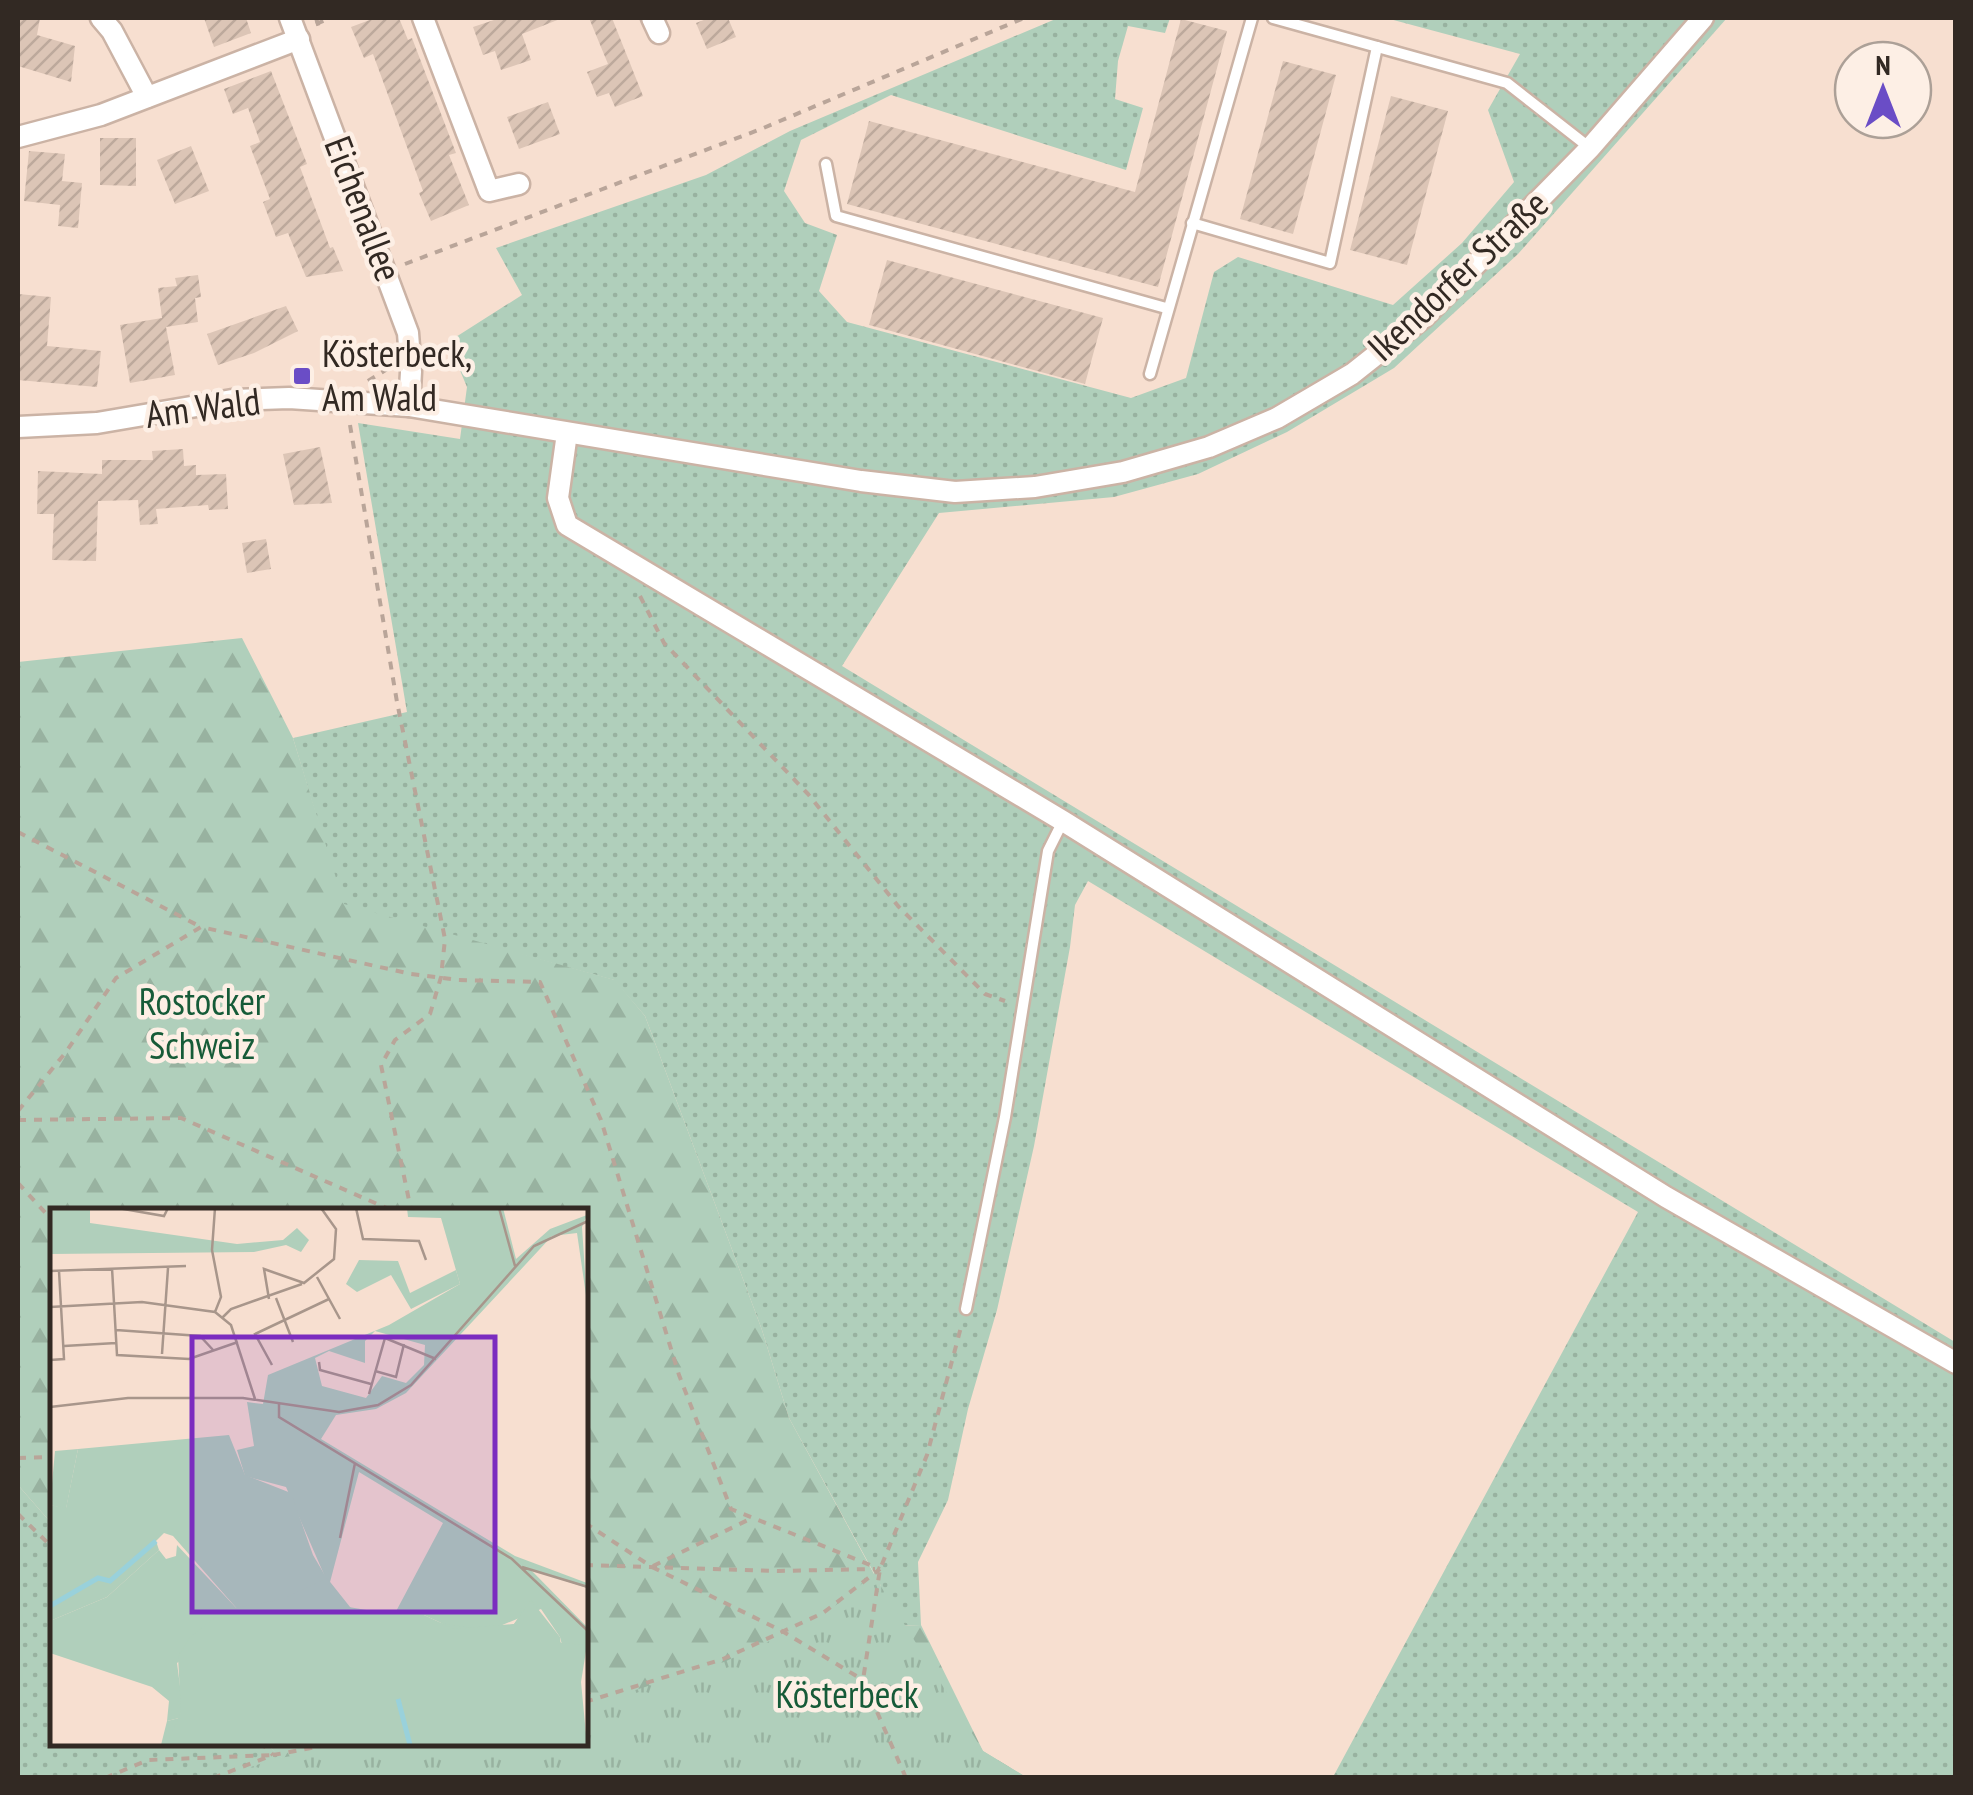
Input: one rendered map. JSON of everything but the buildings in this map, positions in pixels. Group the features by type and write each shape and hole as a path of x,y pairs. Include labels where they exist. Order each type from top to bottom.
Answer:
{"street":[{"path":"101,18 147,96"},
{"name":"Eichenallee","path":"290,18 408,333 412,372 409,406"},
{"path":"422,18 489,191 518,184"},
{"name":"Ikendorfer Straße","path":"567,433 861,482 955,492 1035,486 1122,472 1209,447 1277,418 1352,374 1424,317 1590,148 1703,18"},
{"path":"18,137 101,115 298,38"},
{"name":"Am Wald","path":"18,426 97,423 232,400 289,398 409,406 567,433"},
{"path":"567,433 558,498 567,525 1062,821 1666,1197 1956,1363"}],"lane":[{"path":"1150,374 1252,18"},
{"path":"1273,18 1506,83 1590,148"},
{"path":"1192,222 1330,263 1378,47"},
{"path":"826,164 836,216 1166,308"},
{"path":"966,1309 1006,1117 1048,851 1062,821"}],"path":[{"path":"386,271 761,129 1024,18"},
{"path":"396,357 387,372 347,387 346,402 397,702 445,939 430,1014 396,1040 380,1064 411,1208"},
{"path":"637,591 664,642 808,794 898,906 985,994 1023,1007"},
{"path":"18,832 201,927 374,966 458,980 540,982 601,1120 679,1375 731,1510 880,1569"},
{"path":"18,1111 66,1052 116,978 201,927"},
{"path":"18,1120 181,1118 386,1208"},
{"path":"18,1183 50,1218"},
{"path":"906,1778 862,1680 880,1569 927,1455 966,1309"},
{"path":"18,1458 50,1458"},
{"path":"18,1514 50,1545"},
{"path":"652,1566 752,1518"},
{"path":"588,1525 652,1566 782,1631 862,1680"},
{"path":"588,1565 880,1569"},
{"path":"588,1702 722,1659 823,1612 880,1569"},
{"path":"588,1692 594,1701"},
{"path":"263,1745 273,1754"},
{"path":"105,1778 148,1760 273,1754 329,1745"},
{"path":"213,1778 273,1754"}],"green space":[{"path":"1058,18 1170,18 1165,33 1128,26 1118,61 1115,99 1143,108 1126,170 891,95 801,140 784,191 805,223 837,235 819,291 847,322 1131,398 1186,378 1214,272 1238,257 1393,305 1462,243 1514,182 1488,110 1520,54 1386,18 1727,18 1518,254 1394,368 1287,432 1198,474 1114,497 939,513 842,666 1955,1342 1955,1777 1333,1777 1638,1212 1088,881 1075,905 1034,1146 997,1310 968,1409 948,1500 918,1562 921,1625 890,1626 880,1584 789,1418 762,1330 645,1016 614,980 343,905 293,738 407,712 358,423 460,439 467,387 448,342 522,295 496,248 706,175 790,131"},
{"name":"Rostocker Schweiz","path":"242,638 293,738 344,904 615,980 645,1016 762,1330 789,1418 880,1585 890,1626 921,1625 983,1751 1026,1777 302,1778 268,1745 588,1745 588,1208 50,1208 50,1522 18,1485 18,662"},
{"path":"18,1485 50,1522 50,1745 268,1745 302,1777 18,1777"},
{"name":"Kösterbeck","path":"880,1569 880,1585 983,1751 1026,1777 223,1777 274,1759 354,1745 588,1745 588,1705 724,1662 824,1615"}],"place":[{"name":"Kösterbeck, Am Wald","path":"302,376"}]}
